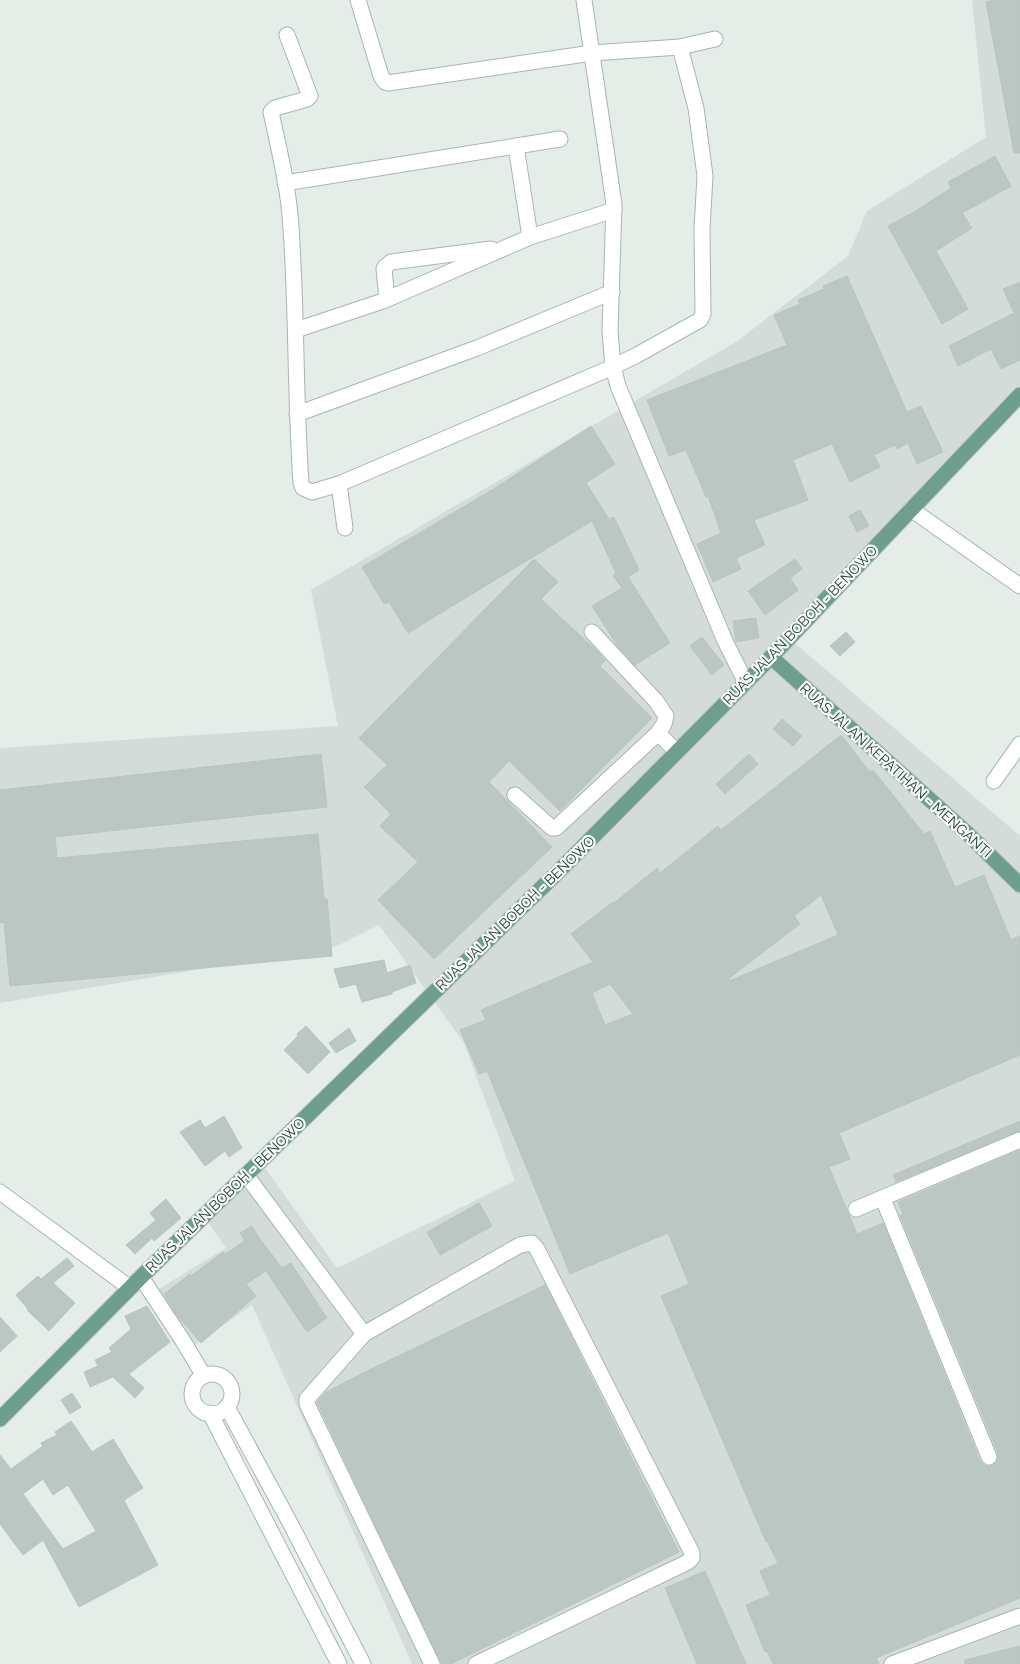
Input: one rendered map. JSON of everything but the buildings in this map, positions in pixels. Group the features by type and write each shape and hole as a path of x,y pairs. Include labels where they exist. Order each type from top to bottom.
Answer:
{"main road":[{"name":"RUAS JALAN BOBOH - BENOWO","path":"0,1419 130,1288 558,872 746,683 1020,395"},
{"name":"RUAS JALAN KEPATIHAN - MENGANTI","path":"771,657 961,827 1020,885"}],"street":[{"path":"358,0 381,76 386,82 592,53 680,46 715,39"},
{"path":"584,0 614,210 610,331 612,367 618,386 718,623 746,683"},
{"path":"286,35 310,96 307,99 274,108 271,112 285,183 291,226 300,483 303,488 312,492 339,484 612,367 697,322 702,314 704,176 696,108 680,46"},
{"path":"285,183 560,139"},
{"path":"516,146 530,237"},
{"path":"296,330 387,299 530,237 614,210"},
{"path":"387,299 384,269 391,262 462,251 504,248"},
{"path":"297,414 477,348 612,292"},
{"path":"339,484 344,528"},
{"path":"911,509 1020,586"},
{"path":"515,795 552,828 556,828 658,733 664,724 666,716 656,701 592,632"},
{"path":"658,733 677,752"},
{"path":"994,781 1020,744"},
{"path":"856,1209 1020,1140"},
{"path":"246,1175 364,1334"},
{"path":"0,1192 130,1288"},
{"path":"883,1198 989,1457"},
{"path":"432,1664 307,1404 307,1399 364,1334 520,1245 532,1243 538,1249 692,1553 692,1558 688,1562 476,1664"},
{"path":"142,1277 204,1376"},
{"path":"211,1374 219,1375 226,1379 230,1385 232,1392 231,1400 227,1407 216,1413 210,1414 203,1411 193,1401 194,1386 204,1376 211,1374"},
{"path":"227,1407 363,1664"},
{"path":"210,1414 337,1660 354,1646"},
{"path":"892,1664 1020,1616"}],"shaded area":[{"path":"972,0 1020,0 1020,395 789,638 1020,836 1020,1664 412,1664 252,1305 195,1345 157,1290 226,1248 204,1216 260,1161 337,1268 515,1181 464,1043 379,925 337,946 0,1003 0,748 338,726 311,590 736,342 848,256 867,211 986,137"}]}
